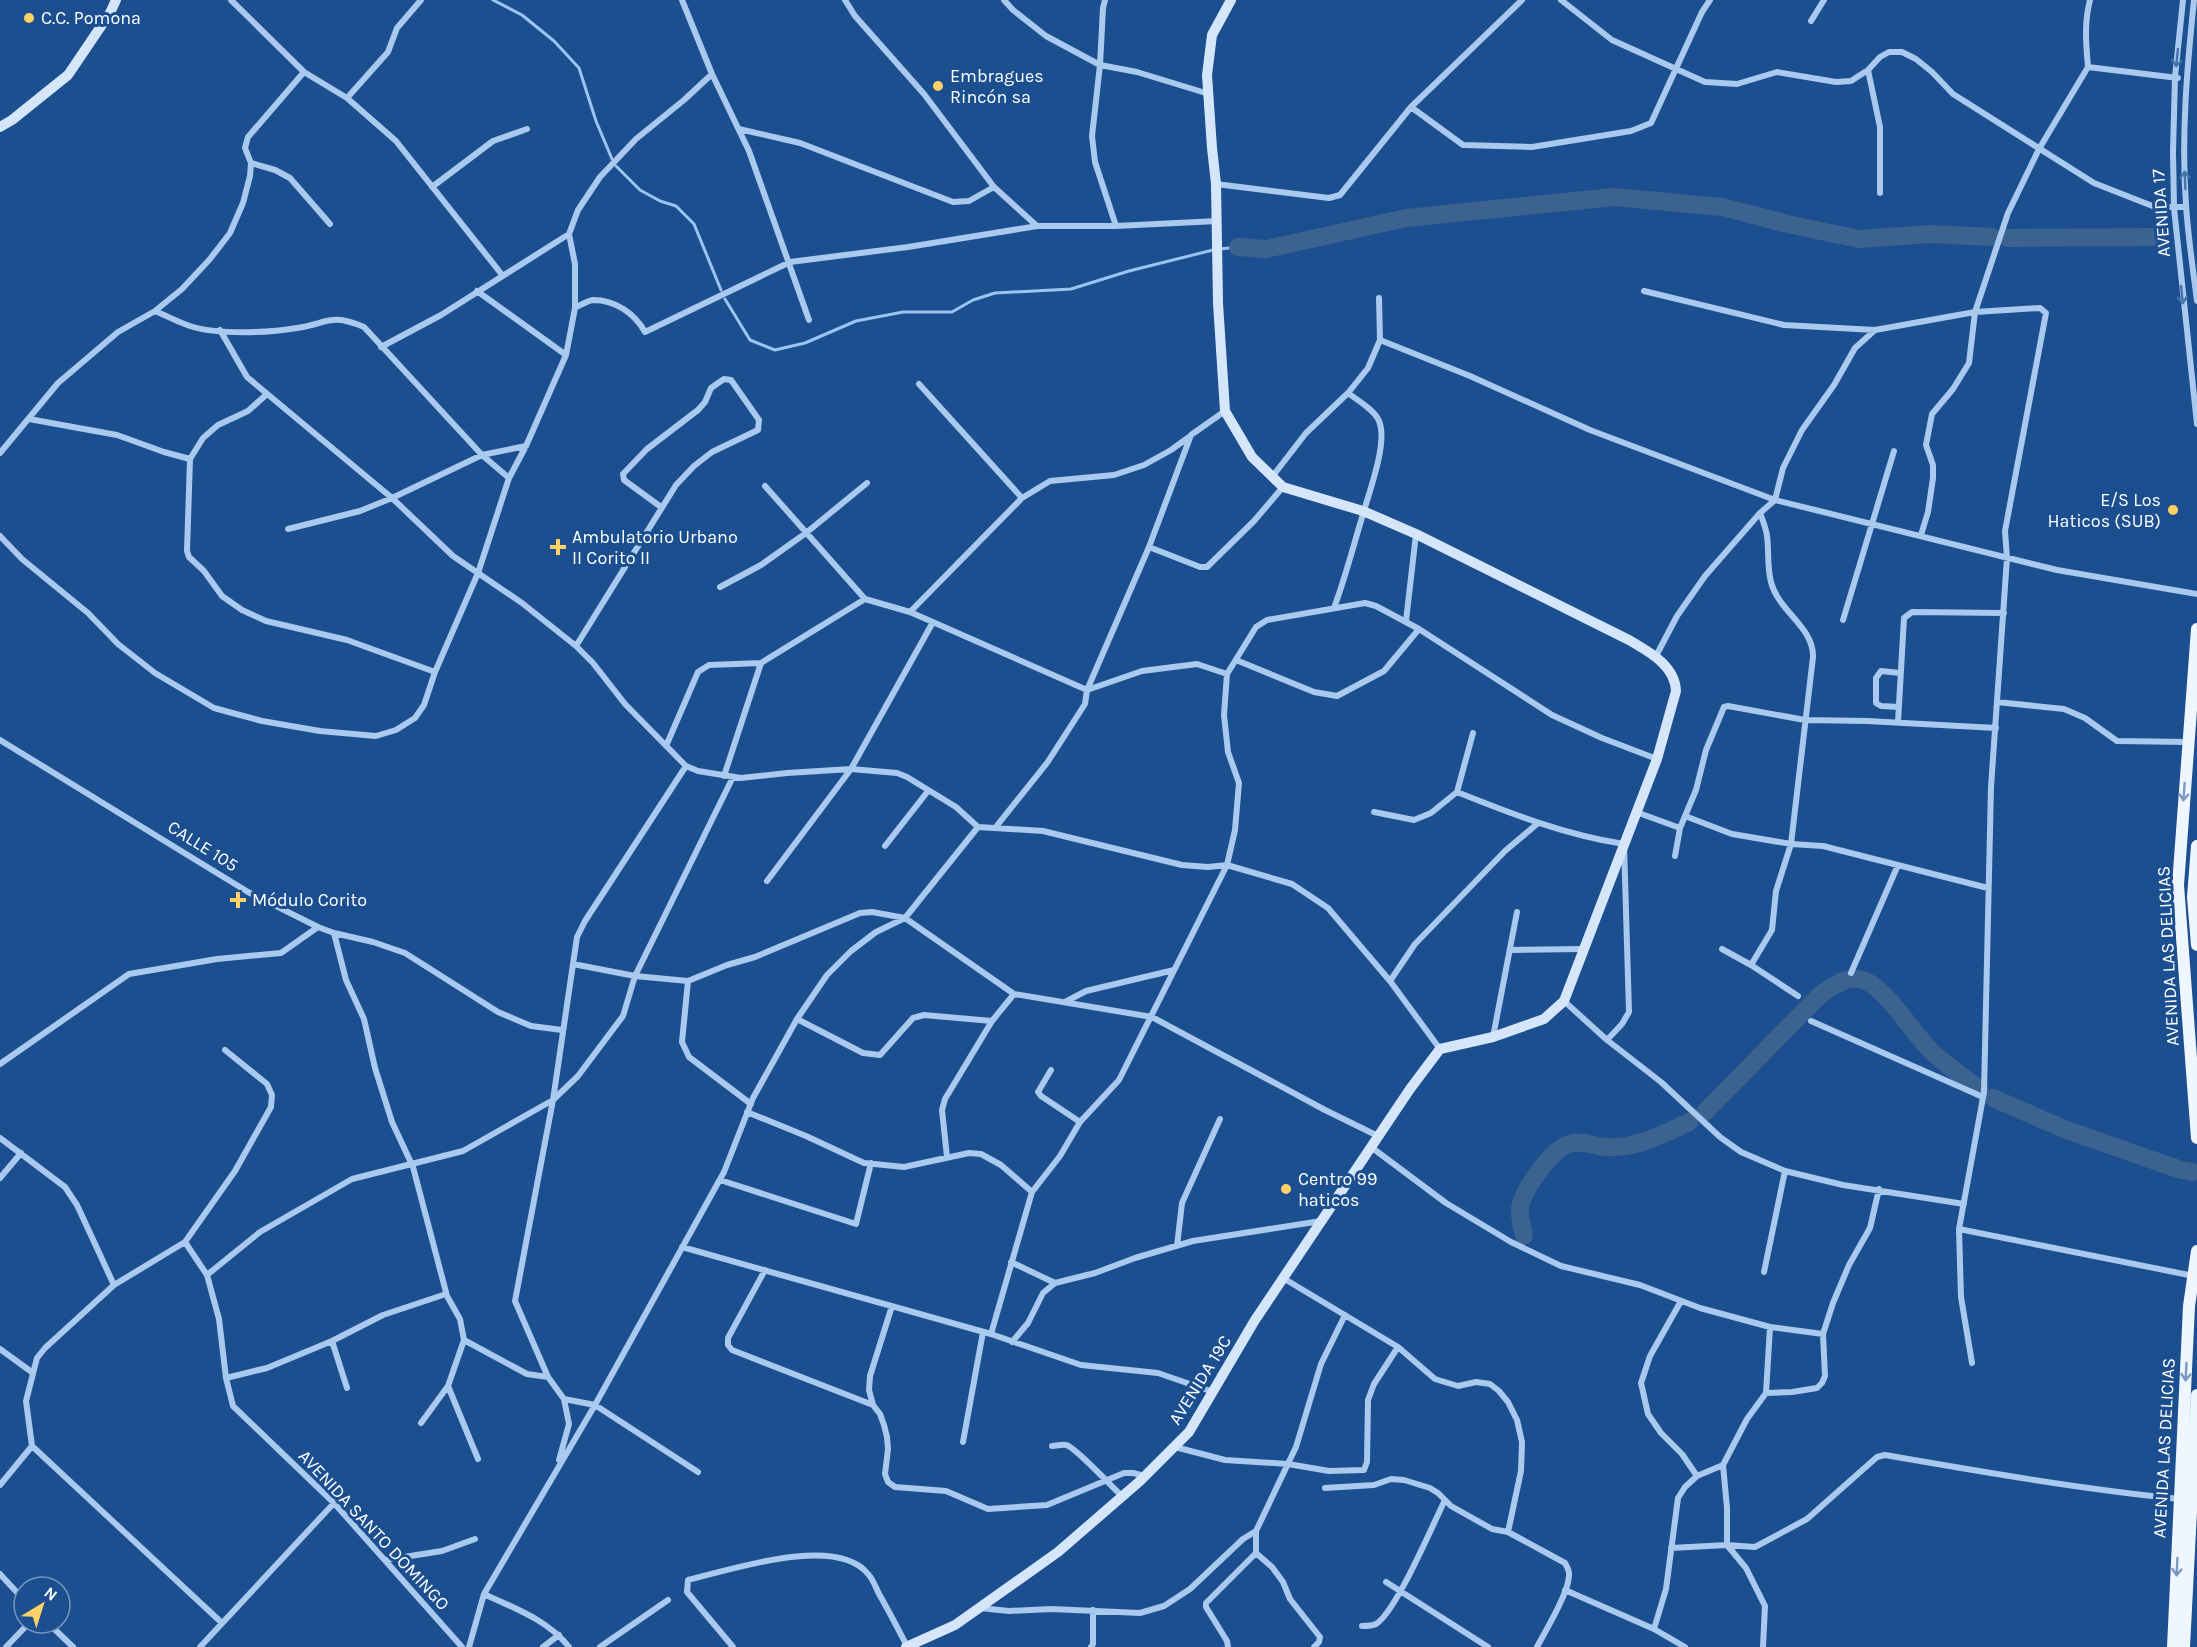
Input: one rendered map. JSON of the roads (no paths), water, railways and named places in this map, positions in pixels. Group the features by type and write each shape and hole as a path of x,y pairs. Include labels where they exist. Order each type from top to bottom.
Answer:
{"main road":[{"name":"AVENIDA LAS DELICIAS","path":"2197,629 2193,726 2188,742 2178,885 2197,1137"},
{"name":"AVENIDA LAS DELICIAS","path":"2197,846 2193,897 2197,945"},
{"name":"AVENIDA LAS DELICIAS","path":"2174,1647 2189,1306 2197,1251"},
{"name":"AVENIDA LAS DELICIAS","path":"2184,1647 2197,1395"}],"street":[{"path":"0,128 68,75 110,13 116,0"},
{"path":"231,0 304,72 347,98 396,141 503,276"},
{"path":"347,98 388,52 397,28 420,0"},
{"path":"682,0 712,74 749,151 809,320"},
{"path":"845,0 855,16 924,94 994,187 1037,226"},
{"path":"1004,0 1046,36 1100,65 1137,72 1209,94"},
{"path":"1105,0 1092,136 1095,162 1116,226"},
{"path":"220,330 248,377 392,498 453,556 522,603 576,646 593,663 625,704 686,766 698,771 741,778 851,769 897,773 956,807 978,826 1043,831 1182,865 1208,867 1227,864 1292,884 1328,908 1390,981 1440,1049 1493,1037 1544,1018 1564,1000 1657,759 1676,691 1676,682 1670,671 1656,656 1629,640 1416,534 1363,511 1283,487 1252,457 1225,411 1218,303 1216,184 1207,75 1212,35 1231,0"},
{"path":"1216,184 1329,198 1340,195 1411,107 1522,0"},
{"path":"1562,0 1612,39 1705,82 1737,84 1777,72 1836,82 1851,81 1868,70 1880,57 1889,52 1902,52 1916,59 1932,72 1953,94 2094,183 2155,207 2186,207"},
{"path":"1411,107 1462,145 1532,147 1631,131 1651,123 1702,12 1710,0"},
{"path":"1811,21 1824,0"},
{"path":"1921,535 1928,513 1933,478 1933,465 1926,446 1932,414 1953,389 1969,363 1975,312 2008,213 2038,149 2088,67 2086,16 2091,0"},
{"name":"AVENIDA 17","path":"2183,0 2175,77 2174,208 2197,424"},
{"name":"AVENIDA 17","path":"2194,0 2186,79 2184,152 2186,207 2197,301"},
{"path":"2088,67 2186,79"},
{"path":"1868,70 1880,127 1880,193"},
{"path":"0,453 58,383 118,332 155,311 182,289 230,233 243,203 250,176 251,163 245,148 248,138 304,72"},
{"path":"0,536 22,559 88,613 118,644 155,672 214,708 262,721 309,729 376,736 396,730 415,718 424,705 435,672 478,573 509,478 526,446 566,355 575,308 575,264 569,234 578,210 600,177 636,139 712,74"},
{"path":"432,187 493,141 527,129"},
{"path":"739,129 800,143 953,202 969,201 994,187"},
{"path":"251,163 275,170 290,178 330,224"},
{"path":"575,308 592,300 613,304 630,312 645,332 790,262 908,247 1037,226 1116,226 1217,221"},
{"path":"381,346 441,315 569,234"},
{"path":"477,291 566,355"},
{"path":"1644,291 1784,326 1875,330 1975,312 2040,308 2046,313 2006,531 2007,558 1988,888 1983,1097 1959,1229 1961,1297 1972,1364"},
{"path":"1272,477 1306,433 1348,393 1368,368 1380,340 1379,298"},
{"path":"155,311 190,326 234,332 297,328 328,320 344,319 364,327 482,455 509,478"},
{"path":"1656,656 1677,616 1705,576 1760,513 1775,500 1783,468 1802,430 1834,385 1855,348 1875,330"},
{"path":"1380,340 1470,376 1590,430 1775,500 2057,570 2197,594"},
{"path":"576,646 676,485 694,466 722,447 758,430 759,420 731,380 724,379 711,388 702,406 647,449 623,474 624,480 661,507"},
{"path":"919,384 1022,498"},
{"path":"1335,608 1377,468 1382,435 1381,423 1377,417 1348,393"},
{"path":"267,394 248,411 218,425 203,438 190,459 187,551 189,557 204,571 222,596 242,610 266,621 347,639 435,672"},
{"path":"910,612 1022,498 1050,481 1114,475 1144,465 1171,450 1225,411"},
{"path":"29,419 117,435 190,459"},
{"path":"995,828 1047,763 1085,704 1087,690 1149,547 1191,435"},
{"path":"288,529 360,511 482,455 526,446"},
{"path":"1843,620 1894,451"},
{"path":"720,587 760,565 806,533 867,483"},
{"path":"765,486 865,599 910,612 1087,690 1142,671 1197,664 1227,674"},
{"path":"1149,547 1200,567 1207,567 1254,522 1283,487"},
{"path":"1751,965 1772,930 1776,891 1791,844 1814,646 1788,612 1771,584 1767,533 1760,513"},
{"path":"1406,621 1416,534"},
{"path":"666,746 698,672 703,667 761,663 865,599"},
{"path":"963,1442 987,1333 1032,1192 1060,1156 1080,1122 1119,1080 1227,864 1235,830 1239,783 1228,752 1224,714 1227,674 1256,627 1267,620 1335,608 1365,603 1376,606 1419,629 1552,715 1602,738 1657,759"},
{"path":"1898,722 1904,618 1907,614 1912,612 2004,613"},
{"path":"767,881 851,769 933,622"},
{"path":"1236,660 1314,692 1337,696 1384,671 1419,629"},
{"path":"724,776 761,663"},
{"path":"1899,707 1881,706 1876,703 1876,678 1881,671 1900,673"},
{"path":"1997,702 2064,709 2085,718 2117,741 2188,742"},
{"path":"1675,856 1680,828 1696,790 1706,750 1724,707 1805,720 1898,722 1996,728"},
{"path":"1374,812 1414,820 1431,813 1457,792 1473,733"},
{"name":"CALLE 105","path":"0,740 248,892 318,927 405,953 498,1012 531,1026 562,1030"},
{"path":"557,1470 569,1424 564,1399 548,1377 515,1301 553,1100 573,964 578,937 585,921 686,766"},
{"path":"207,1275 260,1232 352,1179 463,1150 553,1100 578,1076 623,1016 635,976 733,777"},
{"path":"885,846 928,790"},
{"path":"1457,792 1537,824 1593,839 1624,844"},
{"path":"1635,812 1680,828"},
{"path":"1685,816 1732,834 1791,844 1823,846 1988,888"},
{"path":"1390,981 1415,944 1505,851 1537,824"},
{"path":"469,1647 484,1594 595,1405 720,1180 747,1112 797,1019 827,975 851,951 876,932 905,918 978,826"},
{"path":"1607,1040 1622,1024 1629,1012 1624,844"},
{"path":"1851,973 1898,865"},
{"path":"573,964 635,976 688,981 727,965 755,957 860,913 872,912 905,918 1014,994 1152,1017 1378,1136"},
{"path":"1493,1037 1517,912"},
{"path":"0,1064 129,974 217,959 280,953 318,927"},
{"path":"334,933 346,980 364,1019 375,1068 392,1122 411,1163 446,1294 459,1319 464,1340 448,1386 421,1423"},
{"path":"1510,950 1584,949"},
{"path":"1722,949 1751,965 1797,996"},
{"path":"1065,1002 1086,991 1174,970"},
{"path":"688,981 682,1042 689,1057 751,1104"},
{"path":"947,1157 942,1110 945,1099 992,1021 1014,994"},
{"path":"1564,1000 1607,1040 1661,1082 1720,1137 1742,1152 1785,1171 1843,1185 1964,1204"},
{"path":"797,1019 863,1053 880,1055 913,1018 924,1015 992,1021"},
{"path":"1811,1021 1983,1097"},
{"name":"AVENIDA 19C","path":"907,1647 955,1625 1058,1552 1123,1497 1190,1432 1255,1320 1410,1089 1440,1049"},
{"path":"222,1623 32,1446 26,1401 33,1372 45,1348 114,1285 185,1242 235,1171 271,1107 272,1095 267,1084 225,1050"},
{"path":"1051,1070 1038,1092 1080,1122"},
{"path":"747,1112 864,1163 904,1167 969,1153 981,1155 1001,1165 1032,1192"},
{"path":"1177,1246 1182,1203 1220,1119"},
{"path":"0,1138 65,1187 77,1205 114,1285"},
{"path":"1371,1147 1446,1203 1511,1242 1561,1266 1640,1285 1700,1308 1770,1328 1823,1334"},
{"path":"0,1178 21,1153"},
{"path":"720,1180 856,1224 871,1163"},
{"path":"1764,1272 1785,1171"},
{"path":"1766,1393 1817,1388 1822,1383 1825,1376 1823,1334 1849,1265 1870,1228 1879,1189"},
{"path":"1012,1342 1028,1323 1043,1293 1055,1283 1095,1273 1135,1258 1193,1241 1321,1221"},
{"path":"1959,1229 2195,1277"},
{"name":"AVENIDA SANTO DOMINGO","path":"185,1242 207,1275 219,1319 226,1378 233,1406 334,1503 462,1647"},
{"path":"682,1247 987,1333 1081,1365 1158,1373 1213,1393"},
{"path":"1011,1262 1055,1283"},
{"path":"765,1270 728,1338 728,1345 732,1350 873,1405"},
{"path":"1283,1278 1398,1347 1435,1379 1458,1386 1476,1382 1490,1384 1508,1402 1517,1420 1522,1442 1521,1471 1508,1532"},
{"path":"226,1378 267,1368 332,1341 383,1315 446,1294"},
{"path":"1681,1301 1650,1356 1641,1383 1648,1414 1661,1433 1682,1454 1697,1476"},
{"path":"892,1306 870,1376 869,1390 887,1437 885,1474 888,1482 895,1487 946,1491 987,1509 1047,1505 1124,1473 1145,1476"},
{"path":"1228,1647 1227,1641 1207,1612 1206,1603 1256,1553 1256,1532 1296,1447 1321,1364 1345,1315"},
{"path":"1763,1647 1765,1606 1746,1568 1727,1545 1727,1508 1723,1465 1747,1419 1766,1393 1770,1328"},
{"path":"464,1340 527,1374 548,1377"},
{"path":"332,1341 347,1389"},
{"path":"1175,1447 1225,1460 1288,1464 1329,1471 1364,1470 1367,1462 1368,1400 1374,1384 1398,1347"},
{"path":"0,1349 33,1372"},
{"path":"448,1386 478,1459"},
{"path":"564,1399 595,1405 698,1472"},
{"path":"1052,1446 1065,1444 1073,1448 1123,1497"},
{"path":"0,1485 32,1446"},
{"path":"1671,1548 1727,1545 1755,1547 1807,1519 1877,1457 1885,1455 2044,1482 2180,1499"},
{"path":"1654,1629 1666,1589 1678,1498 1685,1487 1697,1476 1723,1465"},
{"path":"1324,1488 1374,1485 1398,1478 1430,1488 1451,1506 1492,1528 1508,1532 1565,1563 1569,1570 1565,1590 1537,1647"},
{"path":"1362,1626 1374,1626 1381,1620 1400,1592 1445,1500"},
{"path":"200,1647 334,1503"},
{"path":"980,1608 1009,1611 1140,1612 1164,1606 1190,1589 1243,1539 1256,1532"},
{"path":"385,1560 442,1551 476,1539"},
{"path":"1256,1553 1272,1567 1283,1582 1290,1599 1320,1637 1314,1647"},
{"path":"733,1647 687,1592 688,1580 761,1562 808,1555 830,1555 854,1562 868,1573 907,1647"},
{"path":"0,1574 12,1587"},
{"path":"1386,1582 1488,1647"},
{"path":"1565,1590 1654,1629 1685,1647"},
{"path":"484,1594 529,1615 559,1635 569,1647"},
{"path":"600,1647 668,1599"},
{"path":"1091,1647 1093,1644 1093,1610"},
{"path":"6,1647 18,1635"},
{"path":"60,1635 73,1647"},
{"path":"543,1647 559,1635"}],"waterway":[{"path":"493,0 522,15 554,41 579,68 596,121 612,159"},
{"path":"616,166 640,190 660,201 676,206 694,224 721,290"},
{"path":"1238,247 1266,249 1406,218 1614,197 1722,207 1859,239 1930,234 1992,237"},
{"path":"2008,238 2154,237"},
{"path":"1220,249 1238,247"},
{"path":"725,299 750,340 775,350 805,343 856,321 903,312 952,312 973,300 995,293 1071,289 1129,271 1213,250"},
{"path":"1705,1112 1820,995 1837,984 1853,979 1868,982 1878,989 1933,1053 1980,1090"},
{"path":"1993,1098 2064,1129 2192,1172"},
{"path":"1524,1236 1520,1215 1522,1201 1538,1172 1562,1148 1578,1143 1606,1147 1628,1146 1649,1140 1689,1122"}],"place":[{"name":"C.C. Pomona","path":"29,18"},
{"name":"Embragues Rincón sa","path":"938,86"},
{"name":"E/S Los Haticos (SUB)","path":"2173,510"},
{"name":"Ambulatorio Urbano II Corito II","path":"558,547"},
{"name":"Módulo Corito","path":"238,900"},
{"name":"Centro 99 haticos","path":"1286,1189"}]}
